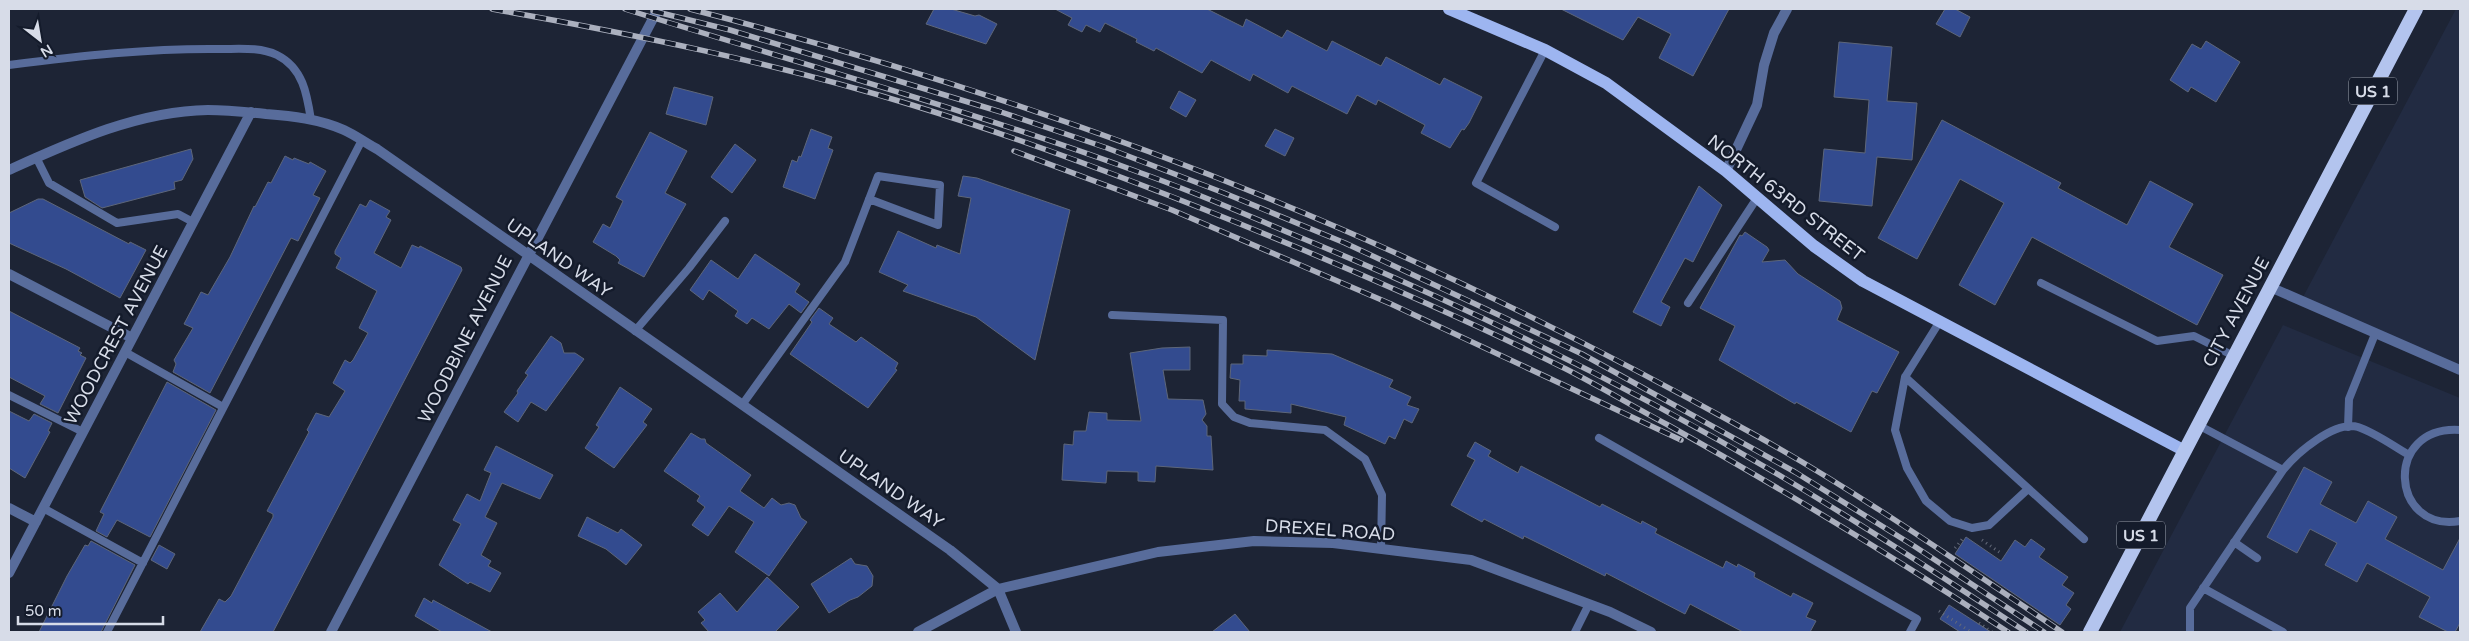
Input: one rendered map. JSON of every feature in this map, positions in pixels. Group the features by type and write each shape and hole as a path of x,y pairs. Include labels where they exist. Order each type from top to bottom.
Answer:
{"highway":[{"name":"CITY AVENUE","path":"2090,632 2416,9"}],"main road":[{"name":"NORTH 63RD STREET","path":"1449,9 1544,50 1606,83 1726,171 1814,246 1863,281 2185,451"}],"street":[{"name":"WOODBINE AVENUE","path":"331,632 527,255 658,9"},
{"path":"1726,171 1757,105 1764,65 1774,33 1787,9"},
{"name":"UPLAND WAY","path":"9,170 79,139 139,121 207,110 251,112 311,120 343,130 362,140 950,550 998,589 1016,632"},
{"name":"WOODCREST AVENUE","path":"9,573 251,112"},
{"path":"9,274 132,338"},
{"path":"2270,287 2460,370"},
{"path":"9,508 36,522"},
{"name":"DREXEL ROAD","path":"918,632 998,589 1158,552 1254,541 1333,543 1471,560 1589,604 1651,632"}],"lane":[{"path":"9,65 87,56 196,48 258,49 278,56 294,67 304,84 311,120"},
{"path":"1544,50 1476,183 1555,227"},
{"path":"107,632 362,140"},
{"path":"36,157 49,183 117,223 178,214 193,222"},
{"path":"742,405 845,262 869,199 878,176 940,185 938,224 869,199"},
{"path":"1688,303 1757,198"},
{"path":"635,331 689,268 725,221"},
{"path":"2041,284 2157,341 2194,336 2234,356"},
{"path":"1112,314 1223,320 1222,404 1234,416 1250,423 1324,430 1364,459 1382,496 1381,549"},
{"path":"1940,321 1905,376 1895,430 1906,468 1926,500 1950,521 1972,528 1989,525 2028,489"},
{"path":"2348,427 2349,399 2375,334"},
{"path":"125,352 223,406"},
{"path":"1905,376 2084,539"},
{"path":"9,395 83,432"},
{"path":"2198,425 2283,470"},
{"path":"2190,632 2190,608 2283,470 2302,450 2332,432 2348,427 2357,427 2410,455"},
{"path":"2460,430 2446,429 2430,433 2413,448 2406,462 2404,478 2407,494 2416,508 2438,521 2460,521"},
{"path":"1599,438 1917,620 1910,632"},
{"path":"43,508 142,563"},
{"path":"2234,542 2257,558"},
{"path":"2203,588 2283,632"},
{"path":"1575,632 1589,604"}],"path":[{"path":"1978,537 2002,554"},
{"path":"1939,611 1971,632"},
{"path":"1979,623 1992,632"}],"shaded area":[{"path":"2456,9 2460,9 2460,366 2302,299"},
{"path":"2283,325 2460,398 2460,632 2120,632"}],"building":[{"path":"934,9 951,9 975,16 979,15 997,24 986,44 926,24"},
{"path":"1055,9 1207,9 1243,27 1246,19 1282,38 1287,30 1327,51 1332,41 1381,66 1386,57 1440,85 1444,78 1482,97 1469,123 1464,130 1462,129 1450,148 1421,133 1425,125 1378,100 1376,105 1357,95 1347,114 1292,86 1288,93 1253,74 1250,81 1211,60 1202,73 1156,48 1154,51 1136,42 1137,39 1105,23 1100,32 1086,25 1082,32 1068,25 1072,18"},
{"path":"1561,9 1729,9 1693,76 1659,58 1671,34 1638,17 1623,40"},
{"path":"1945,9 1955,9 1970,17 1960,37 1936,24"},
{"path":"2206,41 2240,62 2216,102 2191,87 2188,92 2170,80 2192,44 2201,49"},
{"path":"1839,42 1892,47 1887,101 1917,103 1912,160 1877,157 1872,206 1819,201 1824,149 1865,153 1869,100 1834,97"},
{"path":"674,87 713,97 706,125 666,114"},
{"path":"1179,91 1196,100 1186,117 1170,108"},
{"path":"1942,120 2061,183 2058,188 2127,225 2150,181 2193,204 2169,247 2223,275 2197,325 2032,237 1995,305 1959,285 2004,203 1960,179 1917,259 1878,238"},
{"path":"811,129 832,137 828,148 833,150 815,199 783,187 792,160 797,162 799,156 801,157"},
{"path":"1275,129 1294,138 1285,156 1265,146"},
{"path":"650,132 687,151 665,193 686,204 644,277 618,263 620,260 616,256 593,242 603,224 610,228 623,201 616,197"},
{"path":"735,144 756,160 732,193 711,177"},
{"path":"191,149 193,159 182,180 174,182 175,189 102,208 85,197 80,180"},
{"path":"285,156 309,164 310,162 326,171 313,195 320,198 298,241 291,238 210,393 173,372 176,364 174,360 193,328 184,324 201,292 208,295 230,257 254,206 268,182 271,183"},
{"path":"963,176 977,178 1070,210 1035,360 976,317 903,291 908,285 879,272 898,231 936,248 937,245 960,254 971,198 958,196"},
{"path":"1699,186 1722,205 1693,262 1685,258 1661,302 1670,307 1661,326 1633,312"},
{"path":"38,199 43,199 129,244 130,242 146,250 120,298 66,269 9,243 9,213"},
{"path":"370,200 390,211 386,217 391,220 374,253 401,268 412,245 419,248 420,246 461,267 462,270 273,632 200,632 219,599 225,602 231,596 273,517 273,514 267,511 309,432 307,430 316,413 329,417 345,391 333,383 345,360 350,363 353,360 368,333 359,328 377,291 336,268 341,258 335,254 335,251 360,204 366,207"},
{"path":"1745,232 1769,250 1762,262 1785,260 1798,274 1840,301 1842,308 1837,320 1899,352 1877,393 1872,391 1851,432 1796,402 1795,404 1719,360 1735,326 1700,308 1740,235 1742,236"},
{"path":"755,254 800,284 795,292 809,302 801,313 789,304 769,329 752,318 747,324 735,316 738,311 709,290 703,300 690,290 711,260 738,279"},
{"path":"819,308 833,318 829,324 856,342 861,337 898,363 895,369 897,370 868,408 790,354 812,322 810,320"},
{"path":"9,311 80,348 78,351 82,353 80,355 86,358 58,413 40,404 45,396 9,377"},
{"path":"551,336 561,343 564,353 575,353 584,359 546,411 531,402 518,422 504,412 528,375 525,373"},
{"path":"1190,347 1190,370 1163,370 1168,399 1203,400 1206,414 1202,420 1207,426 1207,436 1211,436 1213,470 1156,466 1155,482 1138,481 1138,472 1107,471 1106,483 1062,480 1064,444 1073,445 1074,431 1086,431 1089,412 1107,413 1107,420 1141,421 1130,353 1162,348"},
{"path":"1267,350 1332,354 1393,380 1389,387 1411,397 1407,405 1419,409 1412,423 1404,419 1395,439 1389,436 1385,444 1344,425 1346,417 1291,404 1291,413 1245,409 1245,401 1239,401 1240,380 1230,378 1231,364 1243,364 1243,355 1267,356"},
{"path":"167,382 216,410 150,537 117,520 107,537 96,531 104,514 100,512"},
{"path":"620,387 652,409 643,422 647,425 614,468 585,448 599,427 596,425"},
{"path":"9,411 29,421 34,414 52,423 48,431 50,432 25,478 9,468"},
{"path":"691,433 701,439 705,439 706,443 751,475 740,491 764,508 772,498 781,505 789,503 795,505 801,518 807,522 769,576 735,552 754,522 729,506 708,536 692,525 705,507 697,501 700,496 664,471"},
{"path":"1475,442 1491,451 1488,456 1518,473 1521,466 1600,507 1602,504 1641,524 1642,521 1657,529 1655,533 1723,568 1726,561 1737,567 1738,564 1755,573 1754,577 1791,597 1793,593 1813,603 1806,617 1816,621 1810,632 1743,632 1690,604 1685,614 1606,573 1605,576 1524,536 1523,539 1484,519 1482,522 1451,505 1475,460 1467,456"},
{"path":"496,446 553,475 540,499 502,483 485,517 497,523 481,555 491,561 488,566 501,573 490,592 470,582 468,584 439,565 461,524 453,520 467,494 480,501 491,473 484,470"},
{"path":"2304,467 2332,482 2320,504 2356,523 2368,501 2397,517 2385,539 2443,570 2460,538 2460,623 2455,632 2448,632 2419,617 2430,597 2367,563 2357,582 2325,565 2337,543 2310,529 2297,553 2267,537"},
{"path":"587,517 618,533 621,529 642,545 626,565 606,549 578,536"},
{"path":"1966,537 2001,561 2015,540 2025,547 2031,539 2045,549 2039,557 2068,577 2062,585 2074,593 2066,605 2071,609 2060,625 1955,554"},
{"path":"91,541 135,565 101,632 39,632 67,576 85,545 88,546"},
{"path":"159,545 175,554 167,569 151,560"},
{"path":"851,558 855,564 867,566 873,576 872,586 858,597 829,613 811,584"},
{"path":"767,577 799,607 775,632 709,632 701,623 705,620 698,612 720,593 737,612"},
{"path":"424,598 432,603 433,600 492,632 442,632 415,616"},
{"path":"1949,605 1991,632 1960,632 1940,619"},
{"path":"1235,614 1250,632 1212,632"}],"railway":[{"path":"492,9 704,51 808,76 912,105 1011,137 1253,229 1435,307 1579,376 1797,500 2008,632"},
{"path":"625,9 1013,128 1077,150 1198,195 1418,288 1604,378 1724,443 1845,515 2026,632"},
{"path":"690,9 855,54 1019,106 1180,163 1391,251 1597,350 1698,403 1789,454 1907,528 2062,632"},
{"path":"653,11 730,30 1001,112 1107,148 1224,193 1345,243 1582,354 1795,472 1914,546 2044,632"},
{"path":"1014,151 1172,210 1391,304 1681,440"}]}
